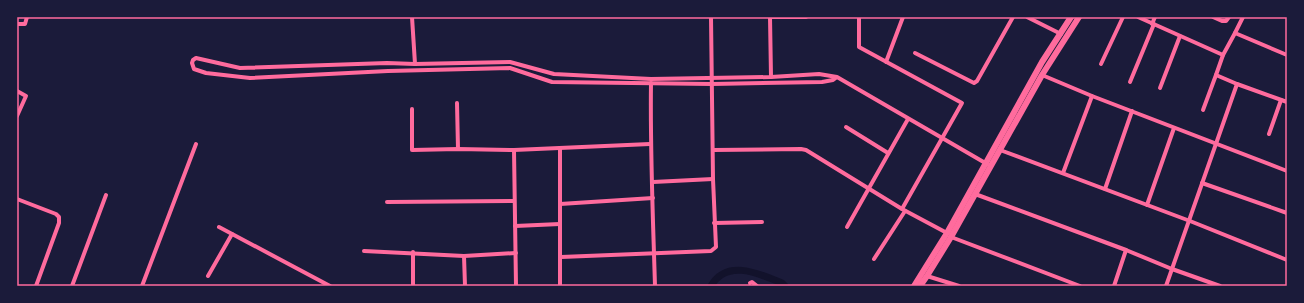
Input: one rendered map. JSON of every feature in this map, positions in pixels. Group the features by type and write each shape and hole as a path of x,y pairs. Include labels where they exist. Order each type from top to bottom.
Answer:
{"main road":[{"path":"920,286 927,276 988,165 1042,62 1071,17"},
{"path":"914,286 975,194 988,165 1000,150 1042,76 1079,17"}],"street":[{"path":"17,24 25,24 27,17"},
{"path":"412,17 415,64"},
{"path":"561,257 654,253 714,249 716,247 713,179 711,17"},
{"path":"771,77 770,17 806,17"},
{"path":"859,17 859,47 962,103 903,210 874,258"},
{"path":"886,62 903,17"},
{"path":"915,53 974,83 977,81 1013,17"},
{"path":"1027,17 1061,34"},
{"path":"1102,64 1122,17"},
{"path":"1138,17 1223,55"},
{"path":"1130,82 1155,17"},
{"path":"1213,17 1224,22 1230,17"},
{"path":"1203,110 1223,55 1243,17"},
{"path":"1235,33 1287,55"},
{"path":"1160,88 1180,36"},
{"path":"837,77 833,80 822,82 712,84 552,82 510,68 388,71 250,78 206,73 194,69 192,63 196,58 240,68 387,63 415,64 510,62 552,73 652,79 771,77 819,74 837,77 988,165"},
{"path":"548,81 552,73"},
{"path":"1216,75 1287,102"},
{"path":"1042,76 1287,171"},
{"path":"652,79 650,144 655,286"},
{"path":"1166,286 1237,84"},
{"path":"17,91 26,96 17,116"},
{"path":"1063,173 1092,96"},
{"path":"1269,134 1281,100"},
{"path":"456,103 458,149"},
{"path":"412,108 412,150 514,150 650,144"},
{"path":"1105,189 1132,112"},
{"path":"847,226 908,119"},
{"path":"846,127 888,153"},
{"path":"1147,205 1174,128"},
{"path":"142,286 196,144"},
{"path":"560,148 560,286"},
{"path":"514,150 516,286"},
{"path":"713,150 806,150 903,210 949,235 1080,286"},
{"path":"1000,150 1190,221 1287,260"},
{"path":"652,182 713,179"},
{"path":"1202,183 1287,213"},
{"path":"975,194 1218,286"},
{"path":"72,286 106,195"},
{"path":"560,204 653,198"},
{"path":"17,199 56,214 59,218 59,223 36,286"},
{"path":"387,202 514,201"},
{"path":"714,223 762,222"},
{"path":"515,226 560,224"},
{"path":"220,227 330,286"},
{"path":"208,276 232,234"},
{"path":"1114,286 1126,250"},
{"path":"364,251 413,252 464,256 516,253"},
{"path":"413,252 413,286"},
{"path":"464,256 465,286"},
{"path":"927,276 959,286"},
{"path":"750,283 752,282 757,286"}],"waterway":[{"path":"711,286 718,277 726,272 735,270 764,276 782,283 785,286"}]}
